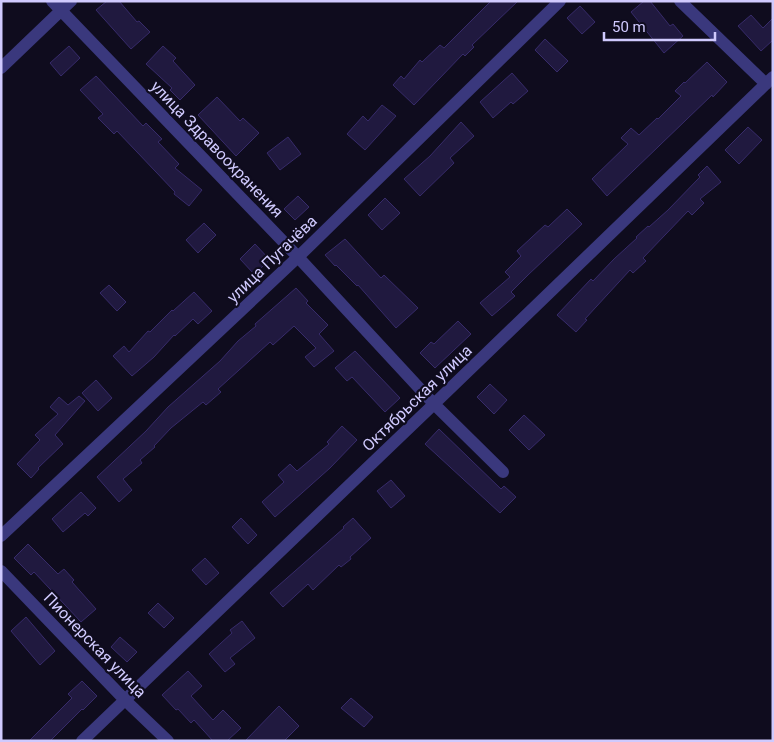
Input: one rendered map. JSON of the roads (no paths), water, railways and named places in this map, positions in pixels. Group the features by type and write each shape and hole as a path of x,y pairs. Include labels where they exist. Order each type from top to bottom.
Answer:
{"street":[{"name":"улица Здравоохранения","path":"52,1 298,257 434,404 503,472"},
{"path":"1,68 71,1"},
{"name":"улица Пугачёва","path":"1,536 298,257 560,1"},
{"path":"680,1 769,80"},
{"name":"Октябрьская улица","path":"82,741 769,80"},
{"name":"Пионерская улица","path":"1,571 125,700 168,741"}]}
